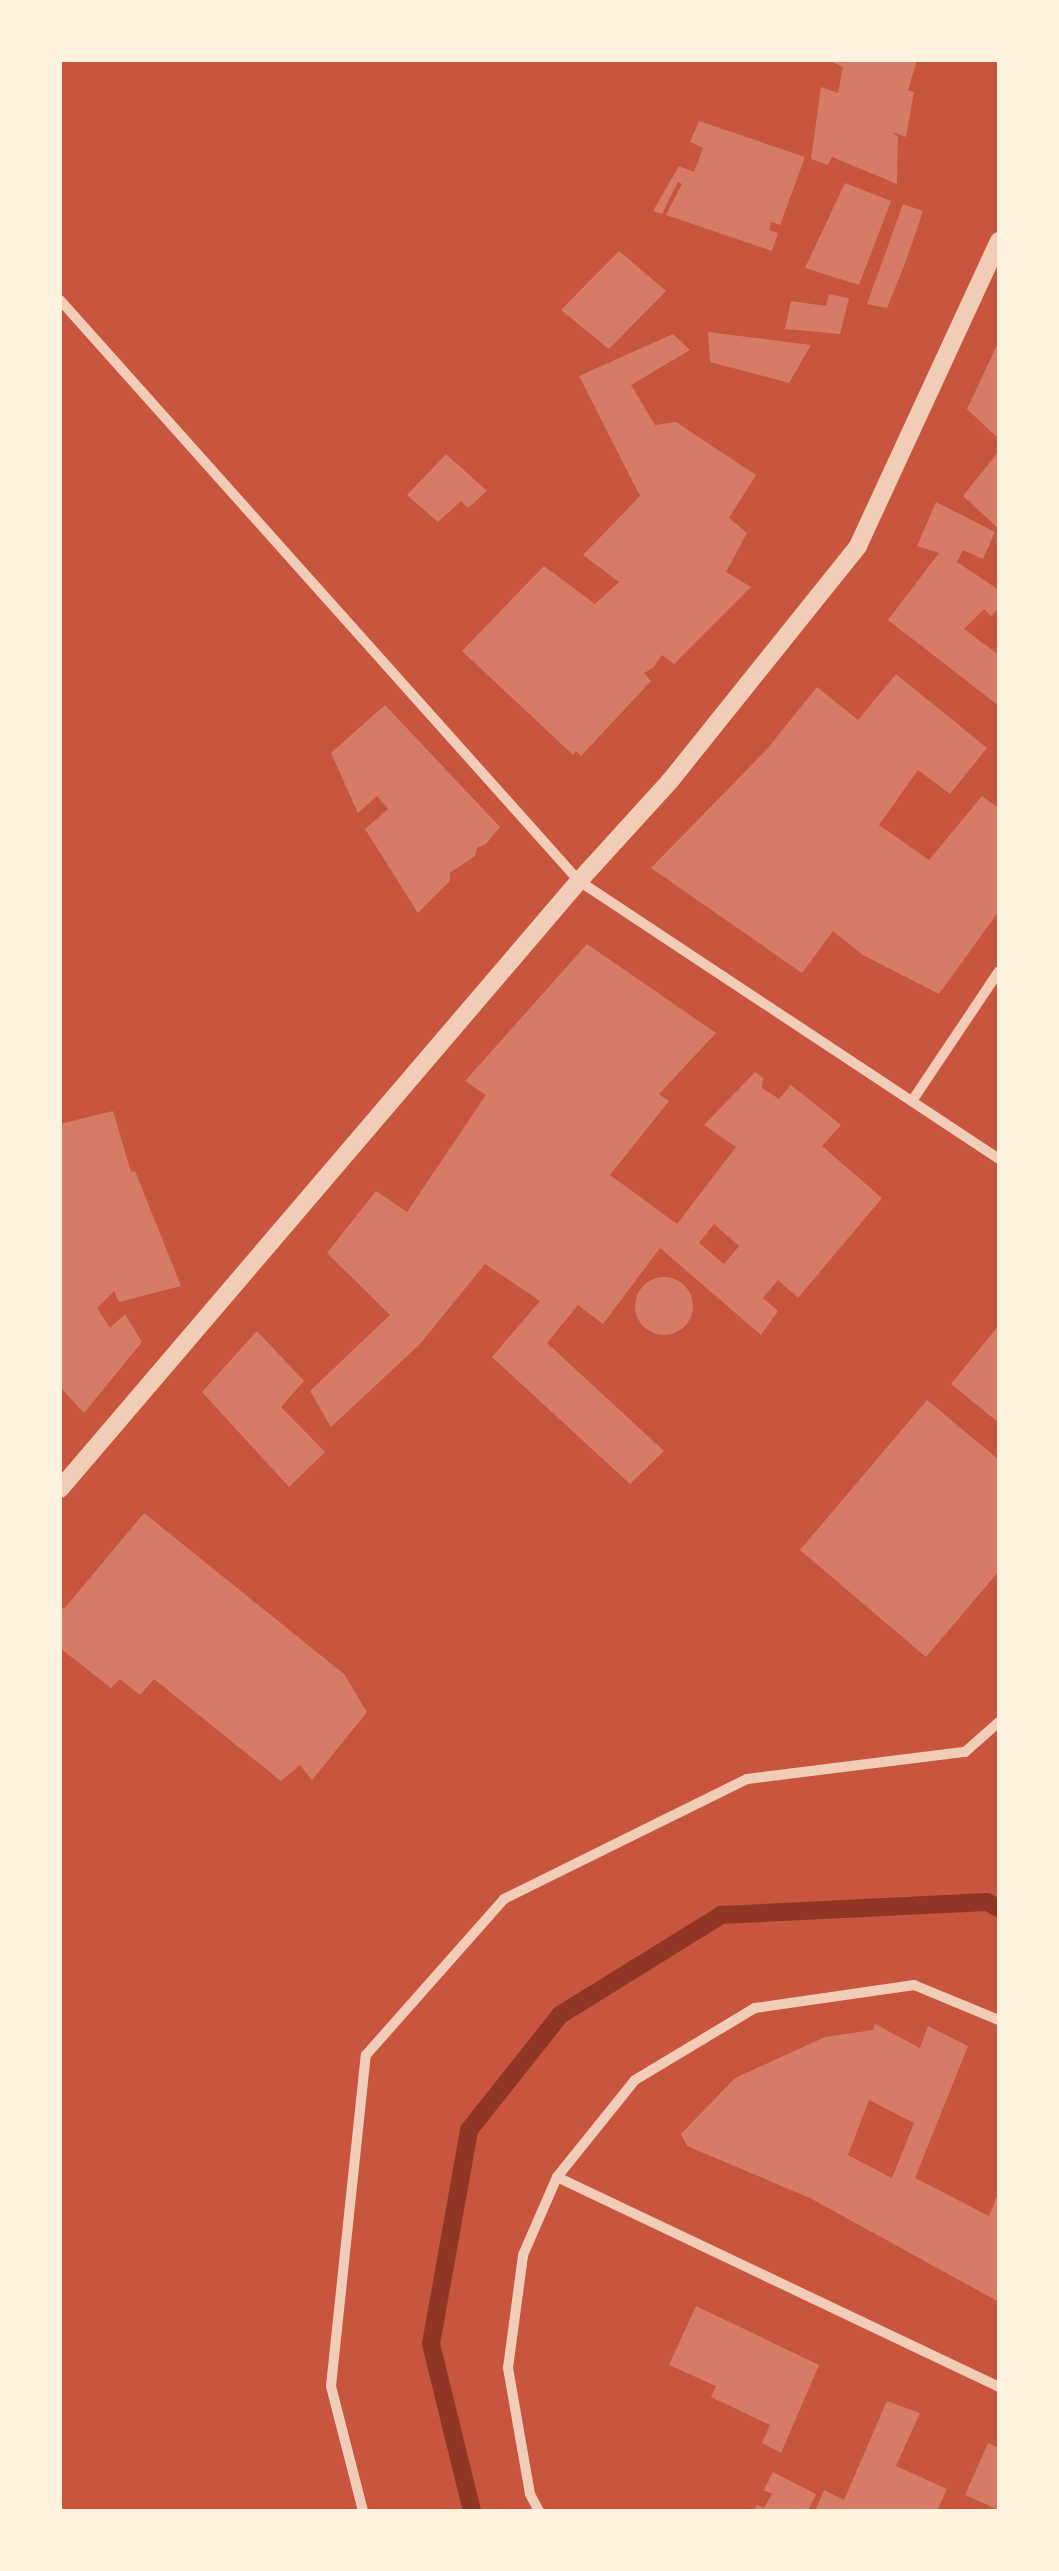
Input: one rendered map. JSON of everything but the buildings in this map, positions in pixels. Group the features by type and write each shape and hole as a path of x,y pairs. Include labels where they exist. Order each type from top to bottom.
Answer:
{"street":[{"path":"60,1489 579,881 670,781 858,546 999,240"},
{"path":"60,300 579,881 999,1160"},
{"path":"912,1102 999,970"},
{"path":"363,2511 331,2386 366,2055 504,1898 747,1779 965,1752 999,1722"},
{"path":"539,2511 530,2494 508,2368 523,2255 556,2177 634,2080 755,2008 914,1986 999,2020"},
{"path":"556,2177 999,2386"}],"waterway":[{"path":"472,2511 431,2344 469,2130 560,2015 721,1915 987,1902 999,1908"}]}
